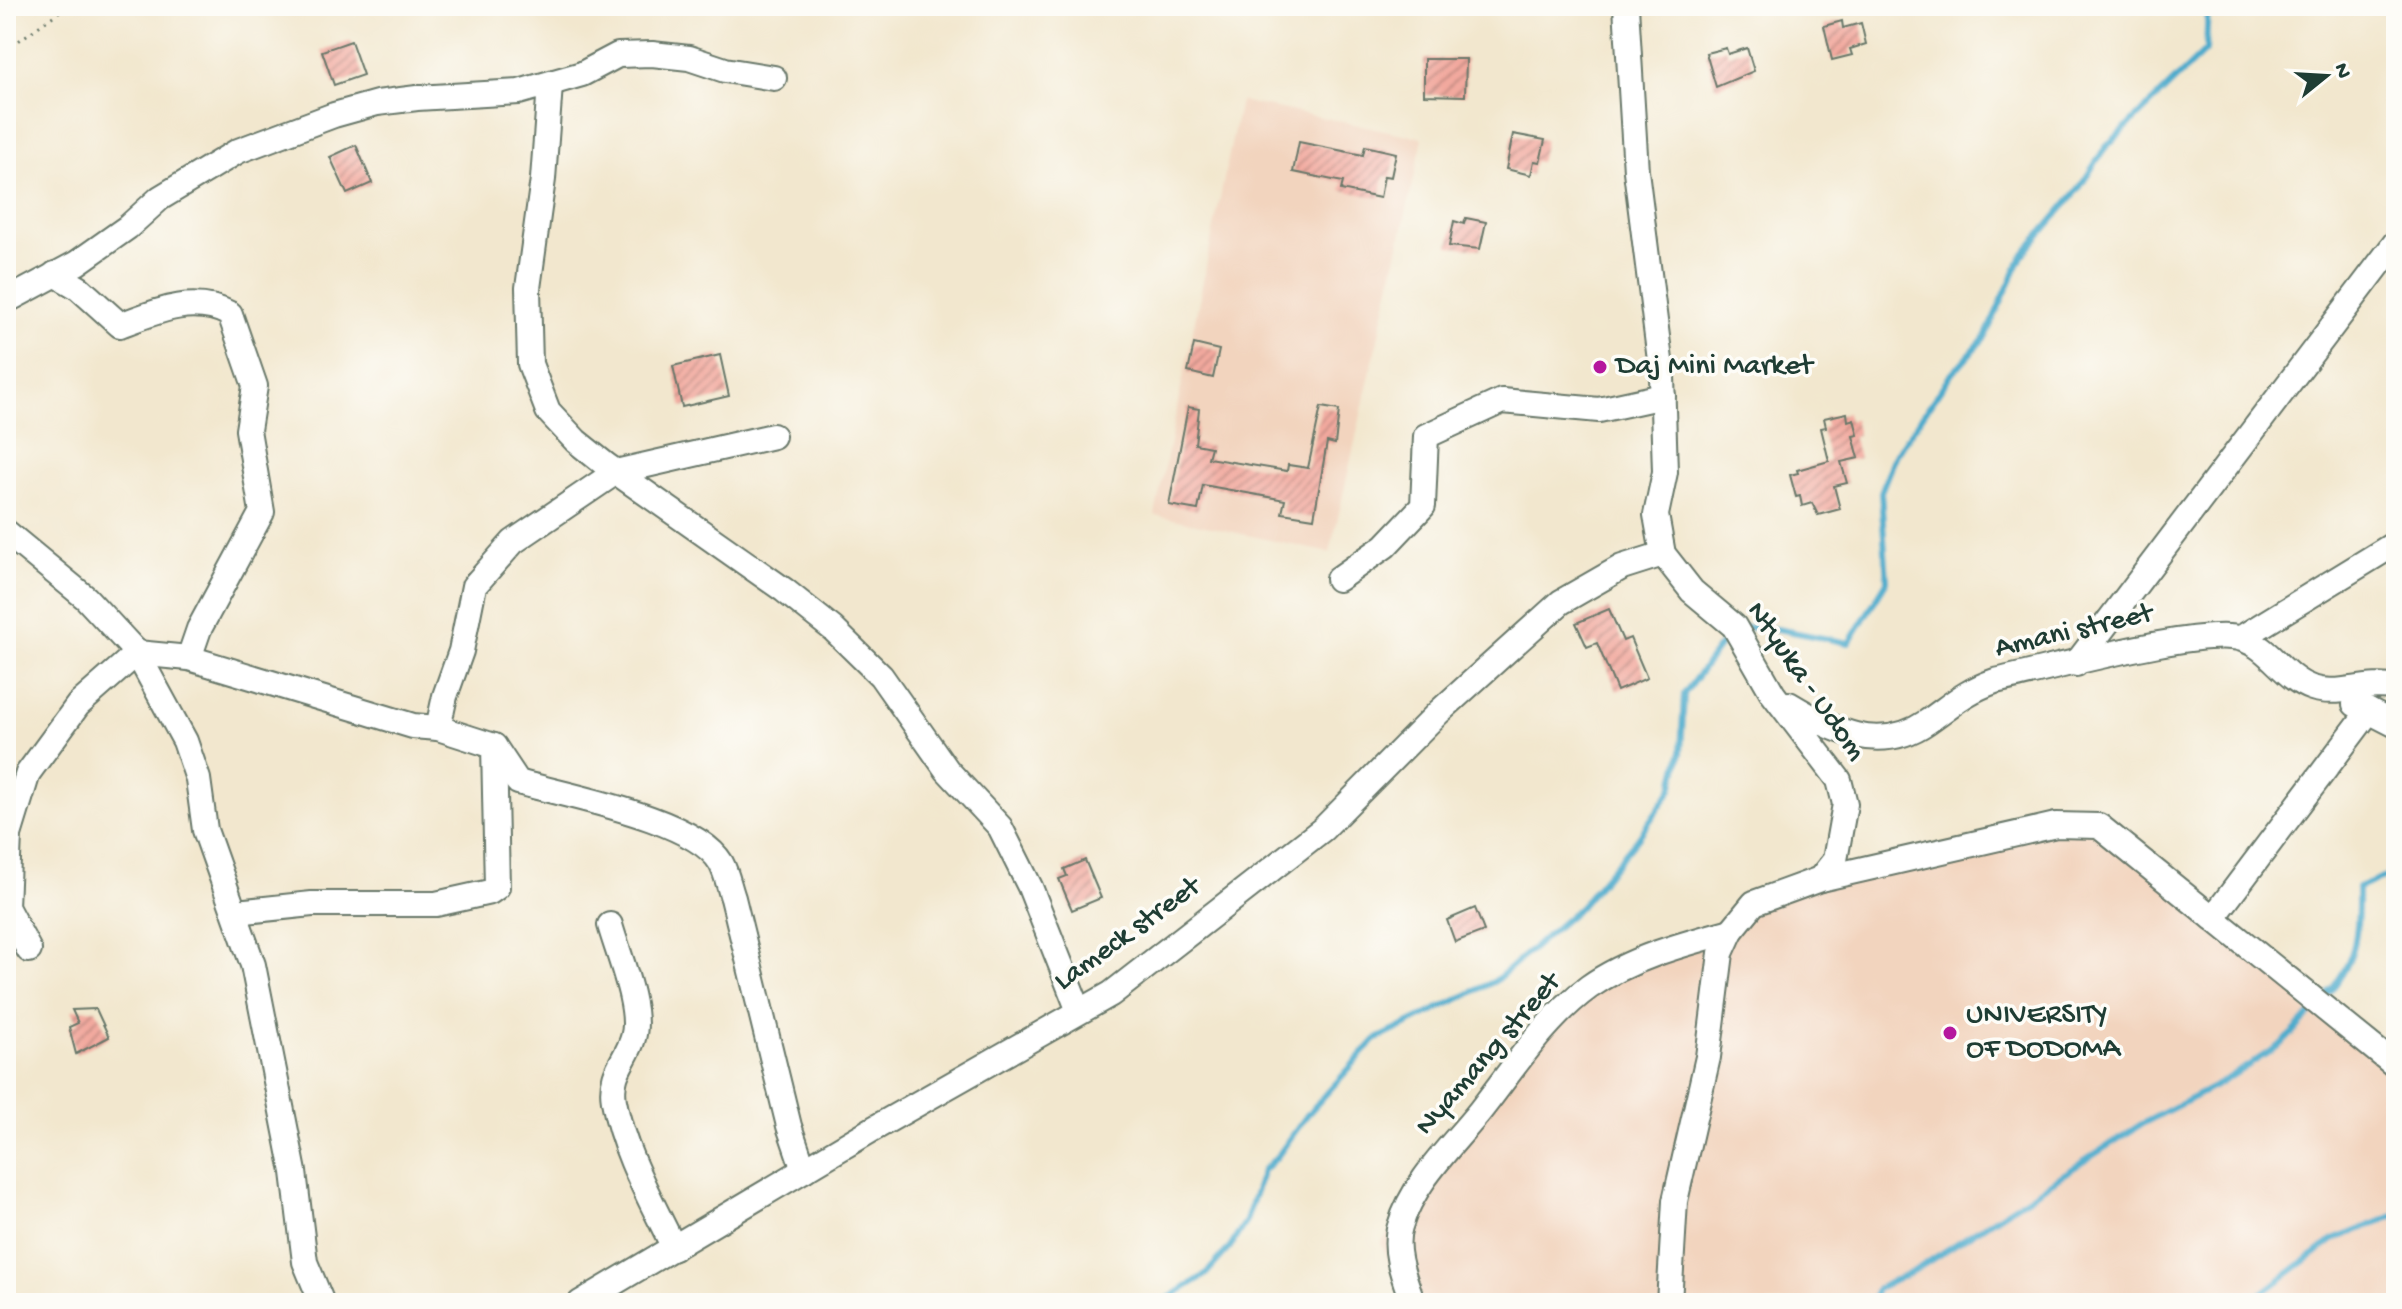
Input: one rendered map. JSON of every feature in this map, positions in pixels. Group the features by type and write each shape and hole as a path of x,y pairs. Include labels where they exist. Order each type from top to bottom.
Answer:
{"street":[{"name":"Ntyuka - Udom","path":"1626,6 1636,171 1647,235 1663,396 1665,472 1656,515 1663,554 1692,591 1734,626 1773,694 1839,780 1845,804 1835,860 1820,879"},
{"path":"6,301 128,227 160,198 238,151 281,133 377,103 519,92 550,85 618,55 652,54 689,58 725,70 774,78"},
{"path":"550,85 543,179 528,288 530,364 548,411 576,441 616,472 784,590 833,629 881,676 902,701 933,752 1000,827 1030,887 1079,1011"},
{"path":"2076,664 2396,242"},
{"path":"55,274 79,288 120,325 167,307 210,303 230,314 250,371 255,386 248,430 262,512 199,629 189,658"},
{"path":"1338,579 1385,546 1423,506 1426,436 1502,401 1599,410 1663,396"},
{"path":"438,728 445,696 461,651 474,586 513,542 616,472 773,436"},
{"path":"6,532 86,598 137,653 185,741 198,779 205,830 253,965 294,1172 305,1262 322,1303"},
{"path":"2241,638 2396,543"},
{"name":"Lameck street","path":"580,1303 1111,994 1323,829 1439,712 1561,602 1622,567 1663,554"},
{"path":"2241,638 2255,645 2297,682 2330,691 2396,725"},
{"name":"Amani street","path":"1773,694 1826,726 1858,738 1886,738 1911,732 1967,691 2189,639 2241,638"},
{"path":"29,950 6,907 9,835 28,773 78,705 137,653 189,658 413,726 438,728 494,746 518,782 666,823 698,842 720,861 737,913 789,1126 804,1170"},
{"path":"2330,691 2379,684 2396,688"},
{"path":"2213,918 2369,711"},
{"path":"236,912 312,904 436,904 490,892 497,887 494,746"},
{"path":"1669,1303 1675,1201 1708,1057 1716,975 1731,931 1754,903 1820,879 2056,825 2099,826 2396,1066"},
{"path":"610,925 632,1003 634,1038 618,1064 613,1098 628,1148 674,1248"},
{"name":"Nyamang street","path":"1413,1303 1399,1262 1398,1228 1415,1192 1544,1031 1590,986 1624,967 1681,945 1731,931"}],"path":[{"path":"6,50 67,6"}],"shaded area":[{"path":"1240,101 1423,138 1330,553 1155,515"},
{"name":"UNIVERSITY OF DODOMA","path":"2101,822 2396,1062 2396,1303 1406,1303 1381,1243 1562,1005 1819,874"}],"building":[{"path":"1842,21 1843,28 1861,23 1866,44 1850,49 1852,55 1832,60 1824,26"},
{"path":"351,41 363,75 334,85 322,51"},
{"path":"1726,48 1728,54 1747,48 1754,71 1716,87 1706,53"},
{"path":"1424,59 1466,59 1465,96 1424,95"},
{"path":"1513,134 1545,140 1540,162 1534,161 1531,175 1506,169"},
{"path":"1299,142 1363,155 1365,146 1396,153 1391,177 1384,176 1380,198 1341,190 1343,182 1293,172"},
{"path":"356,145 372,183 347,194 330,157"},
{"path":"1466,218 1486,222 1480,249 1449,246 1454,221 1464,224"},
{"path":"1194,344 1219,350 1213,378 1188,372"},
{"path":"720,355 729,396 682,407 673,366"},
{"path":"1188,407 1199,409 1195,444 1211,447 1208,458 1287,471 1288,465 1308,468 1321,407 1339,410 1335,444 1327,442 1314,518 1282,513 1285,500 1203,485 1198,510 1169,505"},
{"path":"1847,413 1848,421 1854,419 1858,435 1853,436 1859,458 1841,462 1847,483 1834,486 1840,509 1818,515 1812,503 1802,506 1790,475 1829,461 1821,428 1826,427 1824,418"},
{"path":"1609,609 1623,641 1630,638 1647,678 1617,691 1597,643 1587,647 1576,623"},
{"path":"1085,860 1101,898 1072,910 1059,879 1067,876 1064,869"},
{"path":"1475,908 1484,931 1455,942 1447,920"},
{"path":"96,1009 109,1037 76,1054 69,1027 78,1023 72,1010"}],"waterway":[{"path":"1742,627 1777,629 1849,643 1887,581 1881,492 1895,456 1949,377 1985,337 2022,256 2078,190 2105,148 2206,50 2208,6"},
{"path":"1161,1303 1205,1275 1230,1247 1246,1221 1263,1170 1277,1157 1307,1115 1375,1040 1495,981 1580,907 1638,838 1672,789 1681,753 1684,694 1730,632"},
{"path":"2322,1001 2349,961 2358,920 2358,888 2396,873"},
{"path":"1872,1303 1877,1289 1914,1271 2140,1125 2221,1083 2283,1043 2315,1009"},
{"path":"2249,1303 2333,1240 2396,1215"}],"place":[{"name":"Daj Mini Market","path":"1600,367"},
{"name":"UNIVERSITY OF DODOMA","path":"1950,1033"}]}
